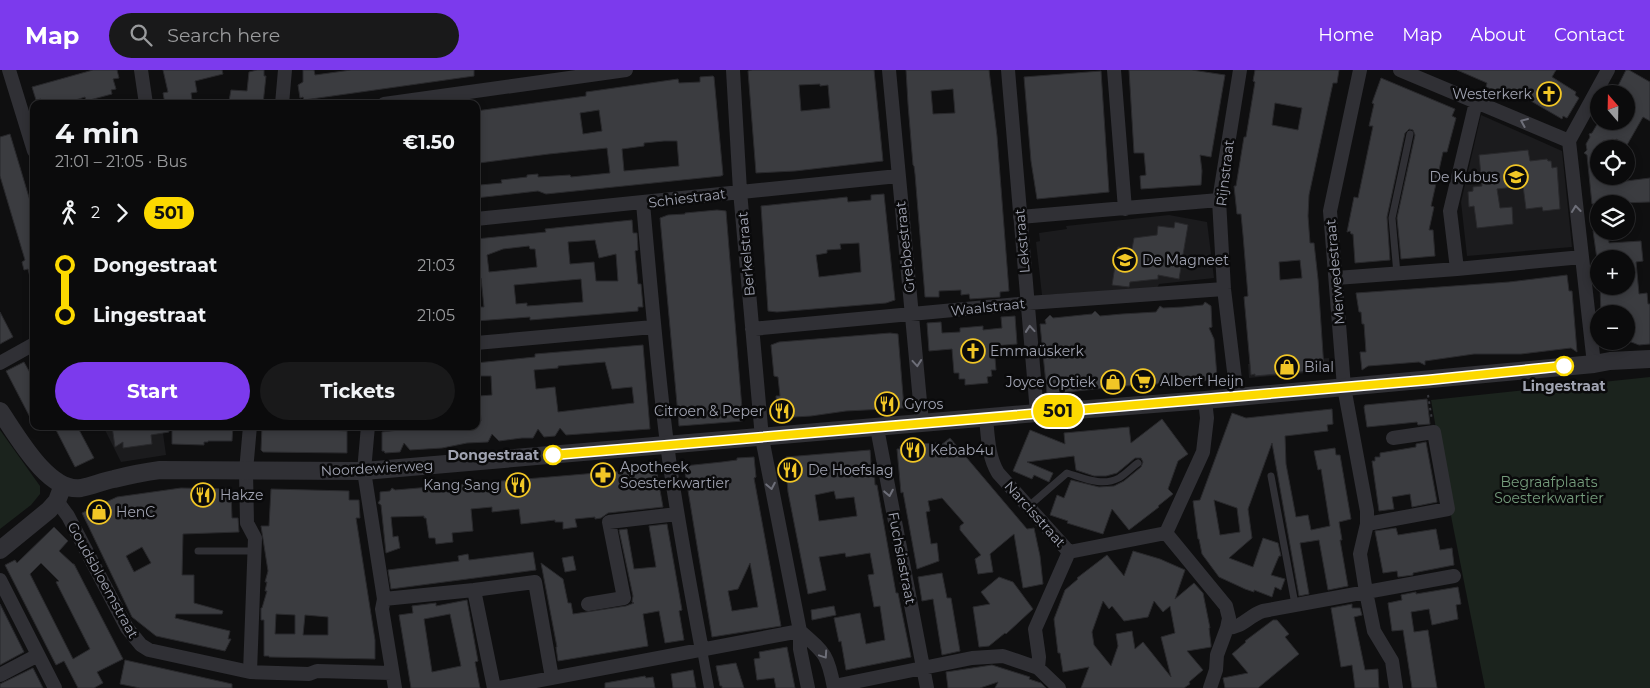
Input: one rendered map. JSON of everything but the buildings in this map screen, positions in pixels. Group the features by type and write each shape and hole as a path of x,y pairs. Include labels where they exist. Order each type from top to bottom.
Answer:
{"street":[{"path":"0,73 10,70 30,138"},
{"path":"141,70 145,100"},
{"path":"282,100 285,70"},
{"path":"412,100 626,70"},
{"name":"Berkelstraat","path":"733,70 740,192 762,438 800,632 800,649 808,688"},
{"name":"Grebbestraat","path":"889,70 922,423"},
{"name":"Lekstraat","path":"1008,70 1037,413"},
{"path":"1114,70 1125,209"},
{"name":"Rijnstraat","path":"1237,396 1224,289 1219,200 1240,70"},
{"name":"Merwedestraat","path":"1360,70 1330,211 1344,387 1367,510 1367,524 1360,554 1374,631 1392,661 1396,688"},
{"path":"1400,70 1569,141"},
{"path":"1594,364 1569,141 1608,70"},
{"path":"1457,269 1450,211 1476,102"},
{"name":"Schiestraat","path":"480,219 898,176"},
{"path":"1020,217 1219,200"},
{"path":"643,203 667,445 677,514 709,688"},
{"path":"1336,278 1582,257"},
{"name":"Waalstraat","path":"752,330 1028,303 1224,289"},
{"path":"480,343 654,327"},
{"path":"0,363 30,346"},
{"name":"Noordewierweg","path":"60,493 138,473 160,470 364,471 1205,400 1610,361 1650,359"},
{"path":"1166,532 1203,452 1207,418 1205,400"},
{"path":"0,411 60,493 49,510 0,550"},
{"name":"Narcisstraat","path":"986,418 990,453 998,473 1069,552 1035,629 1039,657 1038,668"},
{"name":"Fuchsiastraat","path":"877,428 927,688"},
{"path":"250,430 246,471 247,523 255,538 250,672"},
{"path":"368,430 364,471 384,599 382,609 395,688"},
{"path":"1367,524 1448,509 1434,432 1393,438"},
{"name":"Goudsbloemstraat","path":"60,493 68,516 127,628 140,645 150,650 250,672 309,674 317,671 392,673"},
{"path":"588,604 624,598 609,522 677,514"},
{"path":"1069,552 1166,532"},
{"path":"1166,532 1226,606 1229,618 1217,655 1216,670 1210,688"},
{"path":"1227,628 1238,627 1257,613 1295,604 1454,576"},
{"path":"0,580 54,688"},
{"path":"384,599 535,582 552,678"},
{"path":"474,590 494,688"},
{"path":"499,688 800,632 822,650 829,663 834,687 972,658 1003,656 1038,668 1059,688"},
{"path":"0,675 38,655"}],"lane":[{"path":"1397,274 1392,218 1410,134"},
{"path":"1029,506 1068,473 1092,481 1106,482 1119,478 1138,463"},
{"path":"1271,476 1295,604"},
{"path":"198,551 255,552"}],"path":[{"path":"1425,380 1434,432"}],"shaded area":[{"name":"De Kubus","path":"1481,115 1562,151 1572,247 1467,256 1461,202"},
{"name":"De Magneet","path":"1169,215 1207,222 1214,278 1159,284 1157,288 1042,295 1036,242 1040,241 1039,233 1067,229 1066,226"},
{"path":"1329,358 1330,371 1249,378 1248,364"},
{"path":"105,430 163,430 166,455 121,462"}],"green space":[{"name":"Begraafplaats Soesterkwartier","path":"1650,377 1650,688 1485,688 1452,521 1431,400"},
{"path":"0,430 40,486 40,494 31,505 0,529"}],"bus line":[{"name":"501","path":"553,455 1205,400 1564,366"}],"place":[{"name":"Westerkerk","path":"1549,94"},
{"name":"De Kubus","path":"1516,177"},
{"name":"De Magneet","path":"1125,260"},
{"name":"Emmaüskerk","path":"973,351"},
{"name":"Lingestraat","path":"1564,366"},
{"name":"Bilal","path":"1287,367"},
{"name":"Albert Heijn","path":"1143,381"},
{"name":"Joyce Optiek","path":"1113,382"},
{"name":"Gyros","path":"887,404"},
{"name":"Citroen & Peper","path":"782,411"},
{"name":"Kebab4u","path":"913,450"},
{"name":"Dongestraat","path":"553,455"},
{"name":"De Hoefslag","path":"790,470"},
{"name":"Apotheek Soesterkwartier","path":"603,475"},
{"name":"Kang Sang","path":"518,485"},
{"name":"Hakze","path":"203,495"},
{"name":"HenC","path":"99,512"}]}
